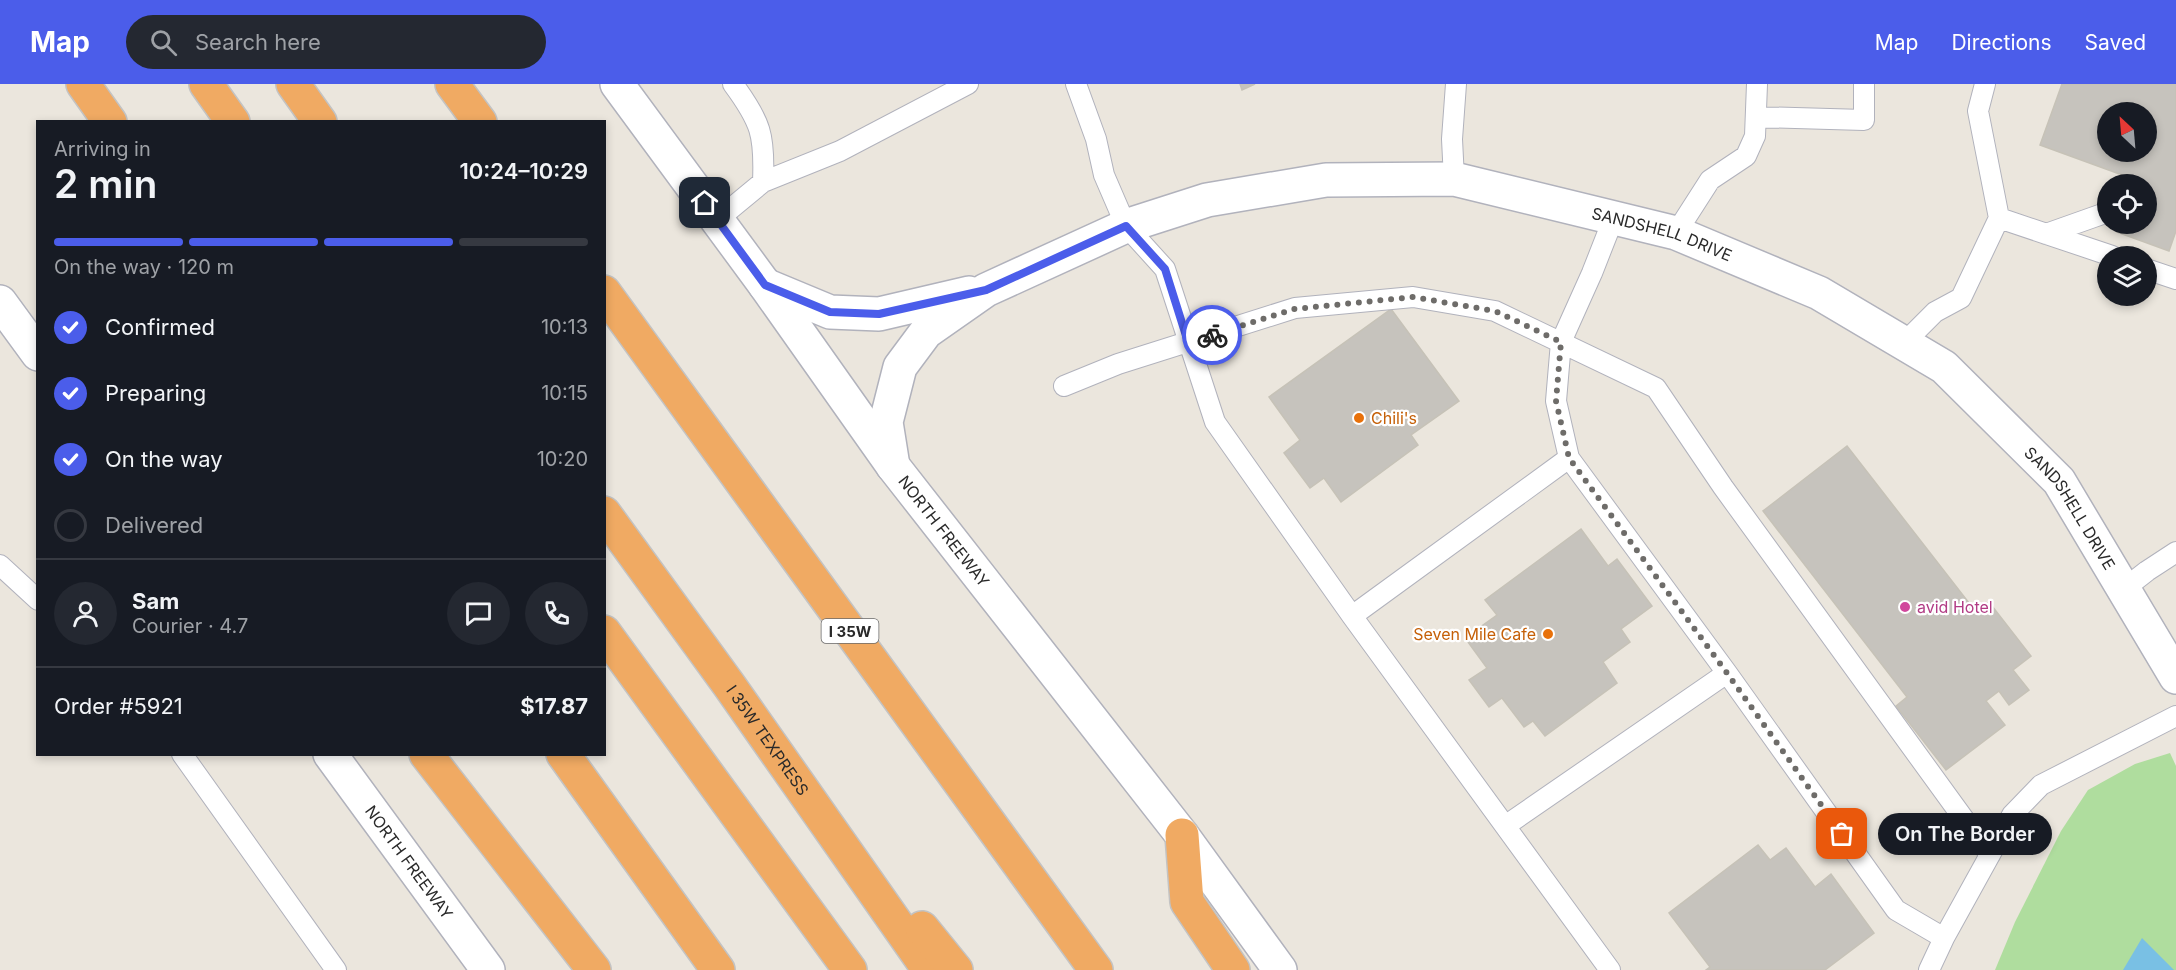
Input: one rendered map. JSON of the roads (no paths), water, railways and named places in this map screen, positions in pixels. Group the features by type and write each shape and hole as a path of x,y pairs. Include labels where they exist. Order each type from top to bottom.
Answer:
{"highway":[{"path":"83,84 109,120"},
{"path":"206,84 232,120"},
{"path":"293,84 319,120"},
{"path":"452,84 479,120"},
{"path":"473,84 487,120"},
{"name":"I 35W","path":"606,295 1096,970"},
{"name":"I 35W TEXPRESS","path":"606,516 729,685 929,970"},
{"path":"606,635 850,970"},
{"path":"729,685 956,970"},
{"path":"428,756 594,970"},
{"path":"564,756 718,970"},
{"path":"1182,835 1187,902 1233,970"}],"street":[{"name":"NORTH FREEWAY","path":"617,84 765,285 893,466 1182,835 1280,970"},
{"name":"SANDSHELL DRIVE","path":"893,466 886,422 900,367 926,332 986,290 1126,226 1207,200 1326,180 1454,179 1676,233 1819,293 1944,367 2060,481 2176,676"},
{"name":"SANDSHELL DRIVE","path":"765,285 830,312 879,314 986,290"},
{"path":"0,302 36,351"},
{"name":"NORTH FREEWAY","path":"331,756 488,970"}],"lane":[{"path":"733,84 760,126 764,182"},
{"path":"717,220 764,182 840,151 968,84"},
{"path":"1076,84 1096,139 1104,175 1126,226 1165,269 1215,422 1352,616 1610,970"},
{"path":"1454,179 1452,139 1456,84"},
{"path":"1676,233 1710,180 1746,156 1755,136 1757,84"},
{"path":"1756,117 1864,120 1864,84"},
{"path":"1904,344 1935,312 1961,298 1999,218 1978,111 1985,84"},
{"path":"2046,234 2097,216"},
{"path":"1614,217 1561,342 1556,401 1569,458 1727,673 1896,910 1944,938"},
{"path":"1999,218 2097,251"},
{"path":"2157,272 2176,279"},
{"path":"1064,386 1118,364 1294,309 1413,297 1495,311 1656,388 1723,487 1990,855"},
{"path":"1352,616 1569,458"},
{"path":"2124,590 2176,552"},
{"path":"0,565 36,598"},
{"path":"1505,826 1727,673"},
{"path":"1929,970 1944,938 2012,815 2042,785 2176,716"},
{"path":"183,756 336,970"}],"water":[{"path":"2142,938 2174,970 2123,970"}],"place":[{"name":"Chili's","path":"1359,418"},
{"name":"avid Hotel","path":"1905,607"},
{"name":"Seven Mile Cafe","path":"1548,634"},
{"name":"On The Border","path":"1842,834"}]}
